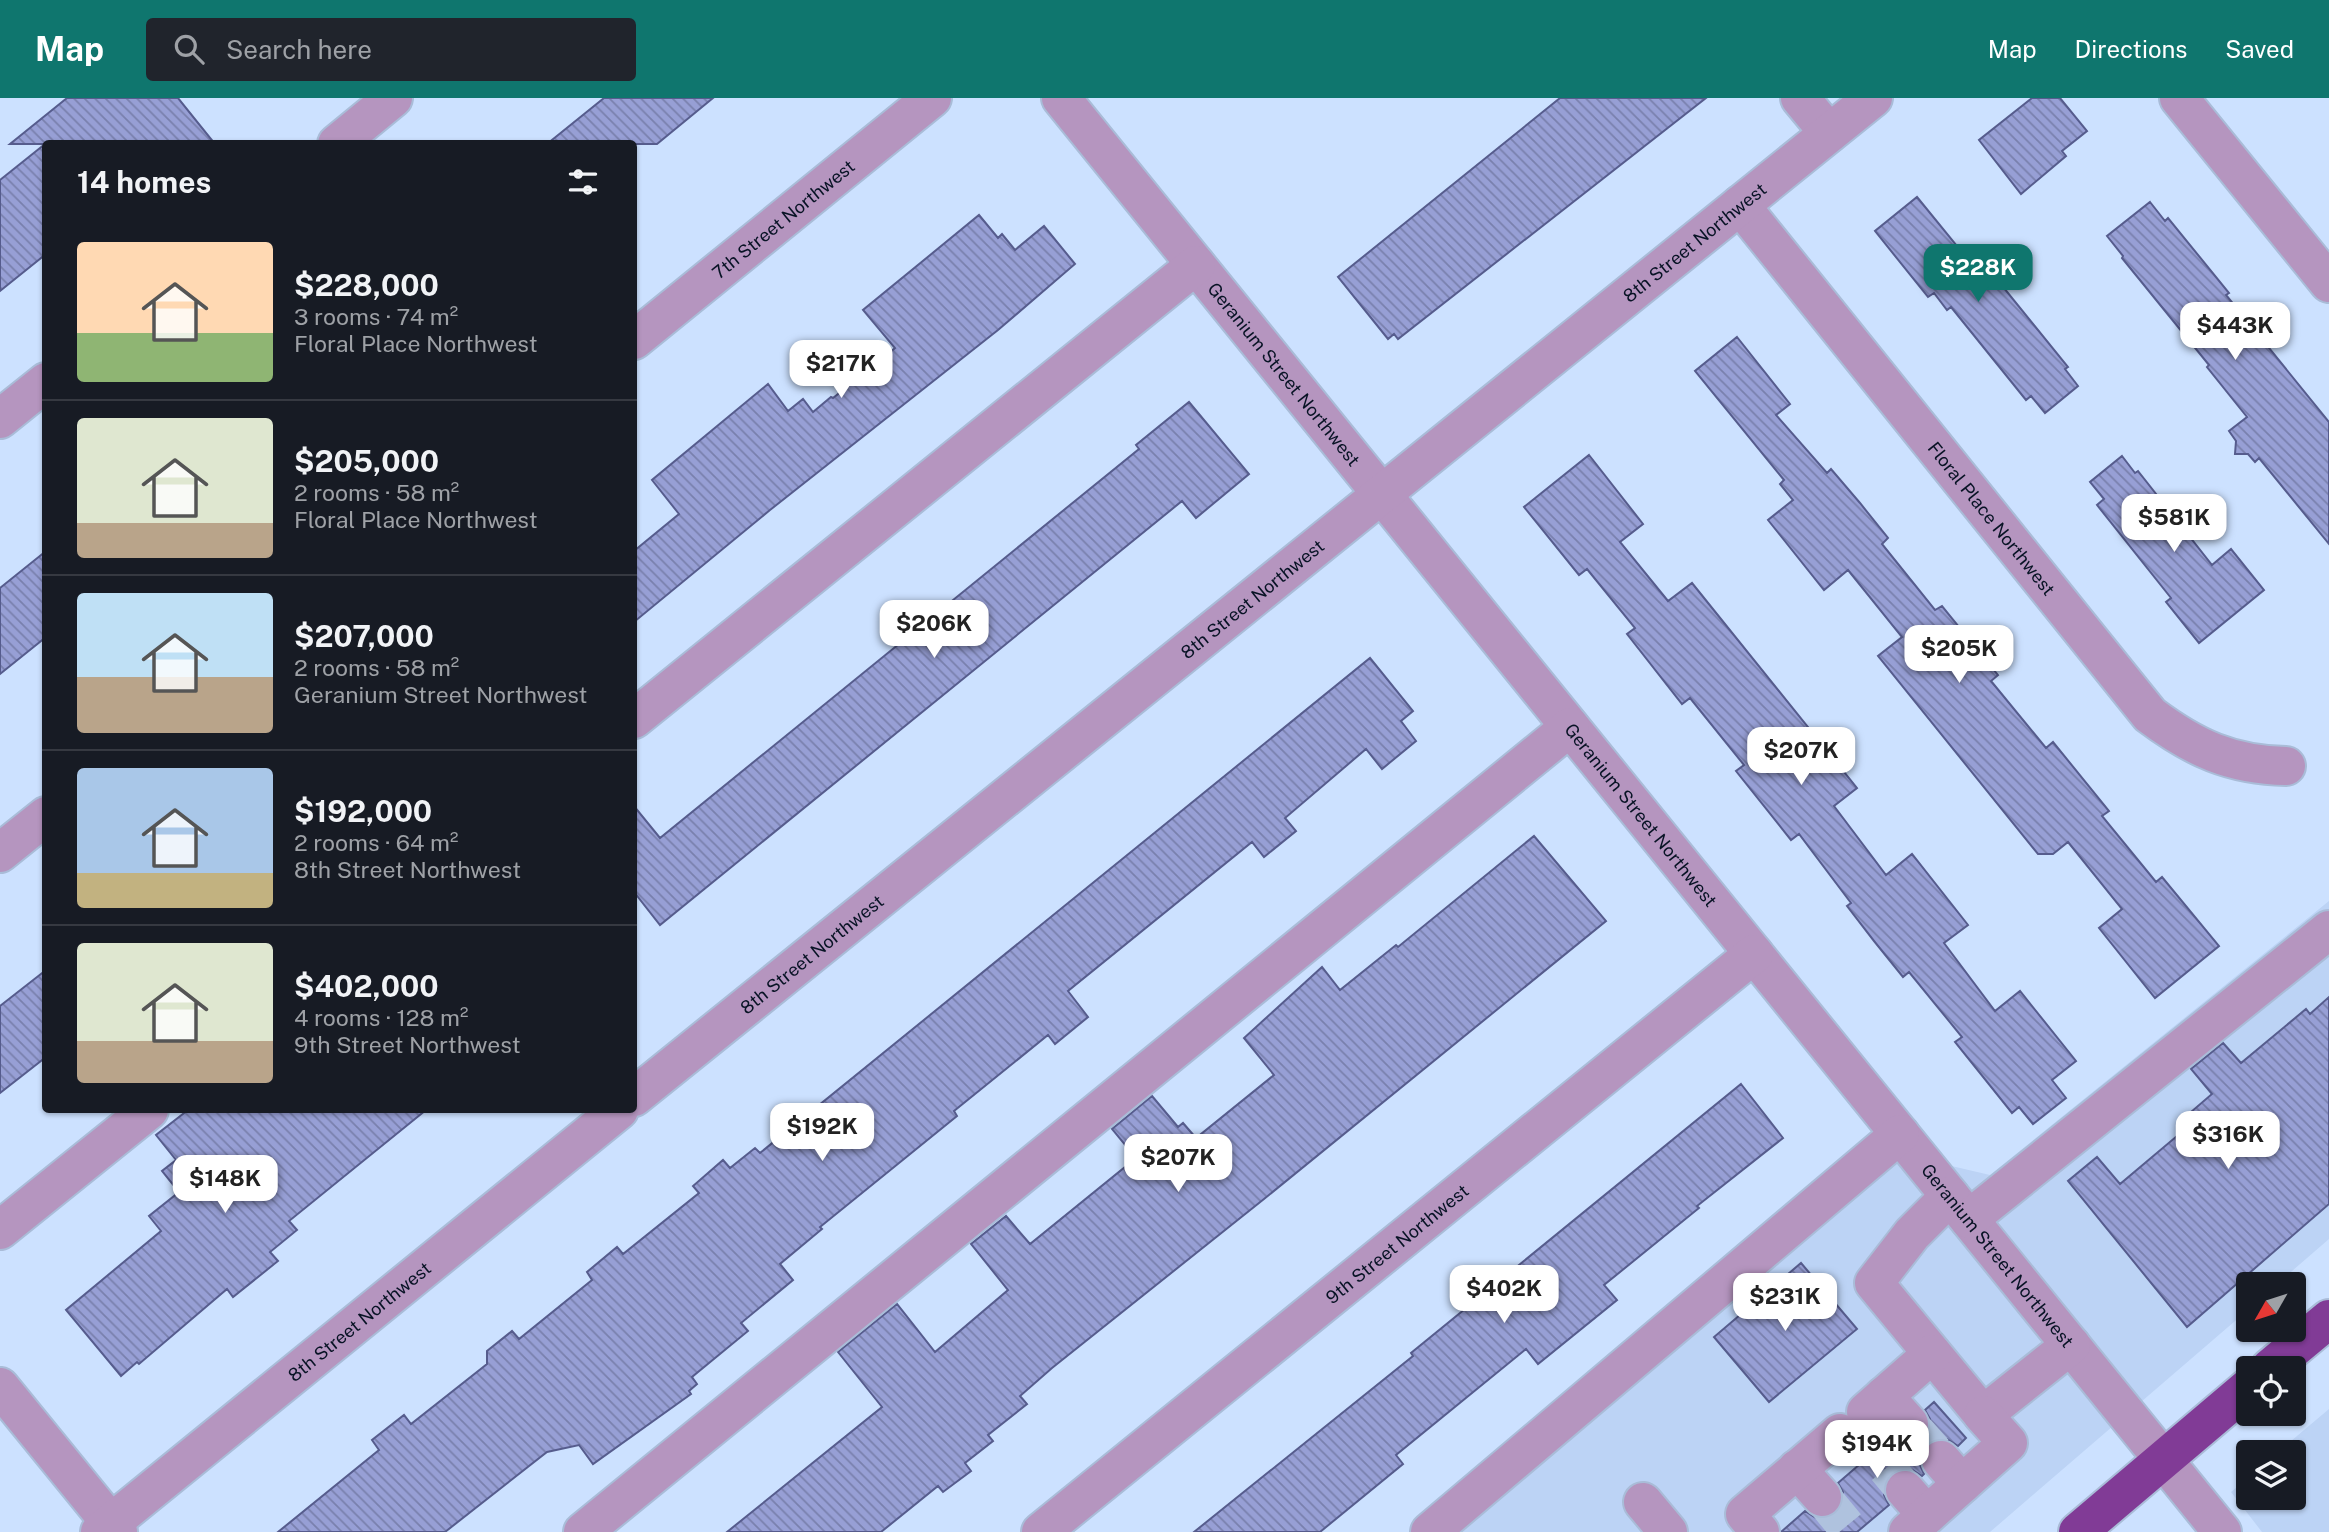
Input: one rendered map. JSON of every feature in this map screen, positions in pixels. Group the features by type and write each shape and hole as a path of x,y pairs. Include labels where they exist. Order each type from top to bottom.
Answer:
{"highway":[{"path":"2284,1356 2329,1319"},
{"path":"2078,1532 2236,1398"}],"street":[{"path":"342,140 393,98"},
{"name":"7th Street Northwest","path":"637,338 932,98"},
{"name":"Geranium Street Northwest","path":"1061,98 2222,1532"},
{"path":"1800,98 1829,133"},
{"name":"8th Street Northwest","path":"637,1095 1872,98"},
{"path":"2179,98 2329,283"},
{"name":"Floral Place Northwest","path":"1740,205 2150,715 2200,748 2256,765 2286,766"},
{"path":"637,717 1196,265"},
{"path":"0,419 42,385"},
{"path":"583,1532 1570,727"},
{"path":"0,853 42,819"},
{"path":"1913,1512 1951,1472 2008,1443 1874,1283 1912,1234 1960,1208 2329,930"},
{"name":"9th Street Northwest","path":"1041,1532 1754,954"},
{"path":"0,1230 145,1113"},
{"name":"8th Street Northwest","path":"109,1529 615,1113"},
{"path":"1430,1532 1900,1134"},
{"path":"1983,1415 2071,1345"},
{"path":"1760,1532 1745,1514 1932,1354"},
{"path":"0,1387 109,1529"},
{"path":"1863,1414 1909,1424"},
{"path":"1797,1469 1822,1497"},
{"path":"1643,1502 1668,1532"}],"shaded area":[{"path":"2329,901 2329,1239 2291,1272 2236,1272 2236,1320 1990,1532 1413,1532 1866,1146 1990,1175"},
{"path":"2329,1409 2329,1532 2262,1532 2245,1510 2306,1510 2306,1440 2292,1440"}],"building":[{"path":"67,98 178,98 212,140 42,140 42,144 10,144"},
{"path":"604,98 713,98 657,144 637,144 637,140 552,140"},
{"path":"1560,98 1706,98 1398,339 1394,334 1388,339 1338,277"},
{"path":"2032,98 2060,98 2087,131 2062,151 2066,156 2021,194 1979,140"},
{"path":"42,146 42,257 0,291 0,180"},
{"path":"1917,197 1970,262 1978,256 2068,367 2065,369 2078,386 2045,413 2031,396 2026,400 1951,307 1947,310 1934,293 1928,297 1875,231"},
{"path":"2150,202 2165,221 2168,218 2229,293 2226,295 2329,422 2329,544 2259,458 2255,462 2248,454 2235,454 2236,441 2229,431 2247,417 2107,236"},
{"path":"979,215 998,238 1002,234 1015,250 1044,226 1075,264 998,330 770,510 637,620 637,549 679,514 652,480 768,384 788,411 803,399 813,412 833,398 895,348 863,310"},
{"path":"1737,337 1790,404 1776,415 1827,473 1831,469 1860,503 1888,538 1882,544 1935,610 1942,606 1998,675 1991,681 2046,748 2053,742 2109,811 2102,816 2156,882 2162,877 2219,946 2155,998 2099,928 2122,909 2068,842 2053,854 2038,854 1878,656 1902,637 1848,570 1824,590 1768,520 1793,500 1780,484 1784,480 1695,371"},
{"path":"1189,402 1249,474 1196,518 1182,501 660,925 637,896 637,810 660,838 1139,449 1136,445"},
{"path":"1589,455 1643,524 1620,542 1668,601 1692,583 1857,788 1834,806 1886,875 1912,854 1968,925 1944,943 1995,1011 2020,991 2076,1061 2052,1080 2066,1098 2033,1124 2019,1107 2012,1113 1955,1042 1962,1037 1909,972 1903,977 1874,941 1847,906 1851,903 1799,834 1791,840 1736,771 1744,765 1690,698 1682,704 1627,634 1635,628 1587,569 1579,575 1524,507"},
{"path":"2122,456 2135,473 2138,471 2212,565 2231,549 2264,590 2199,643 2166,602 2171,598 2097,505 2104,499 2090,482"},
{"path":"42,554 42,640 0,674 0,588"},
{"path":"1370,658 1413,711 1401,721 1416,741 1382,769 1366,749 1285,818 1296,831 1264,857 1252,842 1068,991 1088,1017 1055,1044 1048,1035 954,1111 957,1116 820,1227 822,1229 780,1264 793,1280 741,1323 748,1331 692,1377 697,1384 689,1391 691,1394 593,1464 579,1445 547,1452 445,1532 278,1532 379,1450 372,1440 404,1415 411,1424 487,1364 487,1351 512,1331 519,1339 592,1280 587,1272 617,1247 623,1254 699,1193 693,1186 723,1160 730,1168 755,1148 760,1153"},
{"path":"1534,836 1606,921 1052,1368 1020,1396 1027,1404 988,1435 993,1441 965,1463 971,1471 943,1492 938,1486 881,1532 727,1532 882,1407 838,1352 897,1304 935,1352 1008,1290 971,1244 1006,1216 1030,1244 1136,1158 1112,1129 1152,1096 1178,1127 1183,1123 1196,1138 1274,1075 1244,1038 1322,967 1340,990 1396,945 1398,947"},
{"path":"42,973 42,1060 0,1093 0,1006"},
{"path":"2329,997 2329,1204 2250,1272 2236,1272 2236,1285 2187,1327 2068,1181 2097,1157 2120,1184 2183,1131 2177,1124 2212,1094 2191,1069 2223,1043 2241,1063 2306,1009 2310,1014"},
{"path":"1741,1084 1783,1138 1604,1285 1617,1300 1538,1364 1526,1349 1396,1455 1403,1464 1320,1532 1194,1532 1413,1356 1411,1353"},
{"path":"184,1113 422,1113 289,1221 297,1230 270,1252 278,1261 233,1297 227,1289 139,1364 137,1362 121,1376 66,1310 161,1231 149,1216 179,1192 162,1171 176,1160 156,1135"},
{"path":"1801,1263 1857,1329 1769,1402 1714,1337"},
{"path":"1934,1402 1966,1438 1958,1446 1947,1439 1936,1439 1927,1443 1920,1454 1920,1465 1924,1474 1922,1476 1911,1469 1900,1469 1891,1473 1884,1484 1884,1495 1889,1505 1857,1532 1781,1532 1805,1511 1816,1518 1836,1514 1843,1503 1843,1492 1838,1483 1889,1439 1890,1441 1893,1438 1903,1445 1923,1441 1930,1430 1930,1419 1925,1410"}],"tunnel":[{"path":"1850,1424 1905,1490"},
{"path":"1909,1424 1941,1460"},
{"path":"1822,1497 1851,1532"}]}
